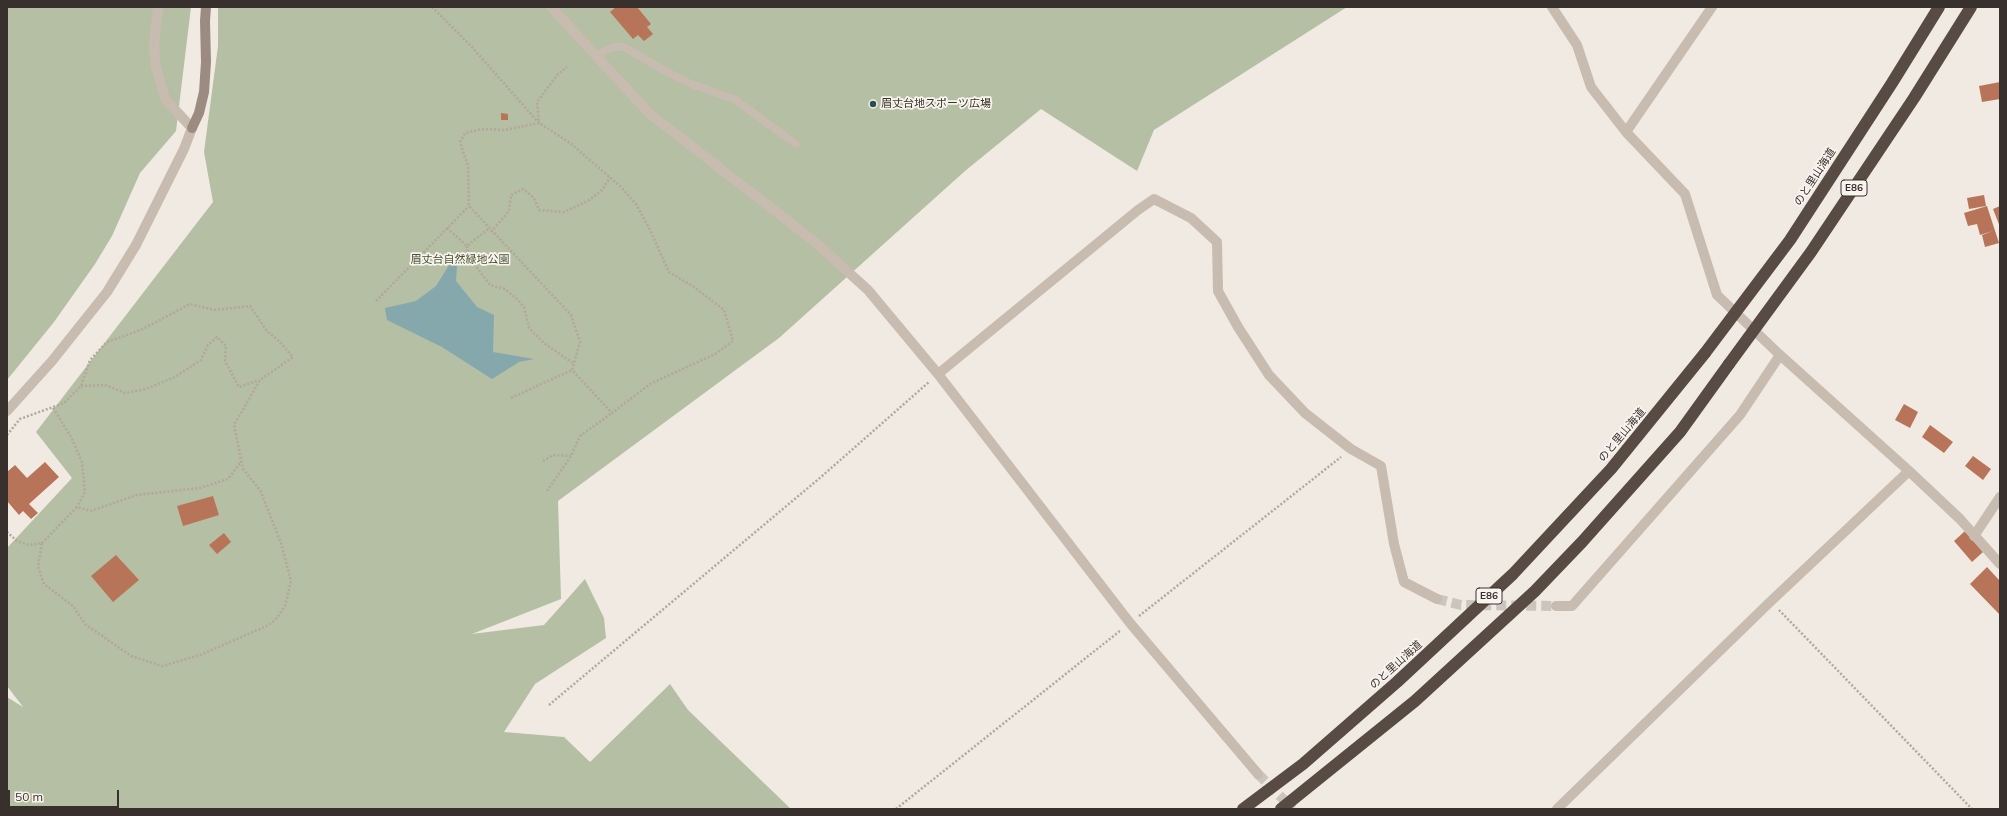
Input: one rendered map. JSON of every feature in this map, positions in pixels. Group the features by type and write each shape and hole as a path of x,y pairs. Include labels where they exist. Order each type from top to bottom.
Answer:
{"highway":[{"name":"のと里山海道","path":"1243,809 1303,764 1397,682 1513,574 1611,469 1705,353 1790,240 1892,83 1939,7"},
{"name":"E86","path":"1281,809 1415,701 1535,591 1582,542 1675,438 1811,252 1914,98 1971,7"}],"street":[{"path":"158,7 154,44 156,67 165,99 192,128"},
{"path":"7,411 52,361 107,292 136,245 184,149 199,113 204,92 206,62 206,7"},
{"path":"551,7 650,114 815,242 868,290 938,374 1130,623 1258,774"},
{"path":"1552,7 1577,45 1591,86 1626,132 1685,194 1717,295 1780,355 1960,519 2000,564"},
{"path":"1626,132 1712,7"},
{"path":"938,374 1138,210 1154,199 1191,218 1217,242 1218,291 1238,327 1269,375 1305,413 1351,449 1381,466 1394,544 1404,582 1437,600"},
{"path":"1556,606 1572,606 1740,415 1780,355"},
{"path":"1557,809 1770,602 1909,471"},
{"path":"1974,536 2000,497"}],"lane":[{"path":"596,55 613,46 624,47 669,74 691,84 734,99 796,144"}],"path":[{"path":"432,7 471,46 539,123 570,143 610,177 636,204 650,230 669,272 694,287 724,310 733,341 715,354 650,384 580,436 571,456 548,490"},
{"path":"539,123 537,102 558,74 566,67"},
{"path":"511,398 572,370 580,342 571,315 488,229 468,206 468,166 460,142 465,133 482,129 505,130 539,123"},
{"path":"491,232 509,211 511,195 523,189 534,198 540,210 564,212 588,202 603,188 610,177"},
{"path":"376,301 468,206"},
{"path":"447,228 467,246 468,256 490,285 505,289 524,307 529,328 544,343 574,364"},
{"path":"467,246 488,229"},
{"path":"7,435 20,419 64,403 81,386 90,360 107,342 141,330 190,304 214,310 250,306 267,331 279,341 293,357 260,380 238,387 225,361 226,346 218,338 208,345 201,360 175,378 146,389 125,394 105,385 81,386"},
{"path":"572,370 612,413"},
{"path":"549,705 821,477 906,404 938,374"},
{"path":"53,407 71,437 82,462 85,492 76,507 42,544 38,567 44,584 73,606 85,624 132,656 162,666 200,655 269,625 285,606 291,581 281,542 260,490 244,469 234,425 260,380"},
{"path":"896,809 1351,449"},
{"path":"543,461 553,455 571,456"},
{"path":"76,507 91,511 137,495 200,488 228,479 242,462"},
{"path":"7,532 17,541 29,545 42,544"},
{"path":"1770,602 1972,809"}],"green space":[{"path":"7,7 191,7 176,131 140,173 112,236 95,264 54,322 7,380"},
{"name":"眉丈台自然緑地公園","path":"218,7 1347,7 1154,130 1137,171 1041,109 965,171 779,338 558,501 561,599 472,634 544,625 585,579 604,618 606,638 535,684 504,732 564,737 590,762 670,684 688,710 791,809 7,809 7,697 23,707 7,686 7,548 72,478 36,432 213,202 204,152 218,46"}],"water":[{"path":"458,251 456,281 477,307 494,315 493,352 534,359 519,362 492,379 442,347 387,320 385,308 416,301 436,286"}],"building":[{"path":"616,7 637,7 651,24 647,27 653,34 644,41 638,35 633,39 610,12"},
{"path":"2000,82 2000,99 1982,102 1979,86"},
{"path":"501,113 508,114 508,120 501,120"},
{"path":"1984,195 1986,206 1969,209 1967,198"},
{"path":"1987,206 1999,243 1985,247 1982,235 1993,231 1980,235 1977,224 1968,226 1964,213"},
{"path":"2000,206 2000,227 1993,209"},
{"path":"1904,404 1918,412 1910,428 1895,420"},
{"path":"1930,425 1953,442 1944,453 1922,437"},
{"path":"1973,456 1991,469 1983,480 1965,466"},
{"path":"45,462 59,477 29,504 38,513 31,519 23,511 19,515 7,501 7,472 15,465 27,478"},
{"path":"213,496 219,515 183,526 177,506"},
{"path":"1965,531 1983,552 1972,562 1954,541"},
{"path":"224,533 231,542 217,554 209,545"},
{"path":"116,555 139,580 113,602 91,576"},
{"path":"1987,567 2000,581 2000,615 1970,584"}],"tunnel":[{"path":"1437,599 1461,605 1556,606"},
{"path":"1258,774 1293,809"}],"place":[{"name":"眉丈台地スポーツ広場","path":"873,104"}]}
